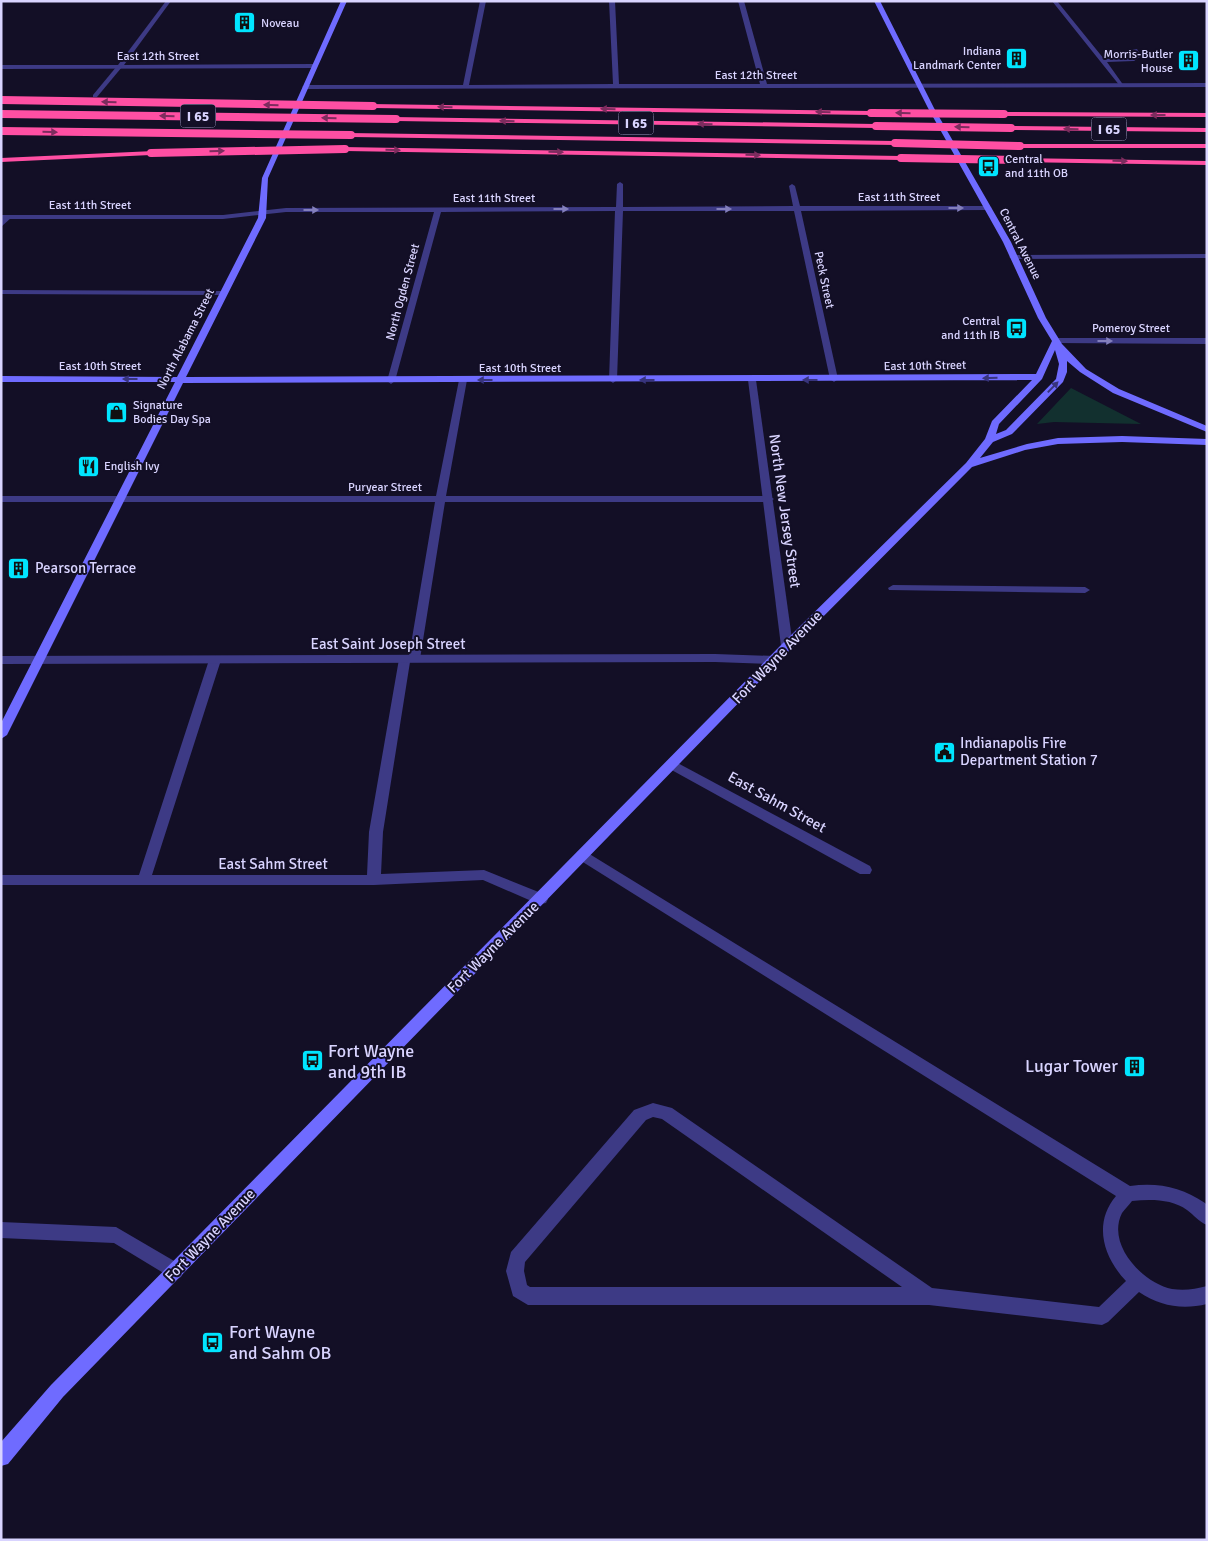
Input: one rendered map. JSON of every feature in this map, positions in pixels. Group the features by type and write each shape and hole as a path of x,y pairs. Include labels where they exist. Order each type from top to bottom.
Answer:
{"highway":[{"path":"1,100 871,113 1207,115"},
{"name":"I 65","path":"1,114 1207,130"},
{"name":"I 65","path":"1,131 1207,147"},
{"path":"1,160 151,153 345,149 1207,162"}],"main road":[{"name":"North Alabama Street","path":"1,734 121,499 263,213 264,178 344,1"},
{"name":"Central Avenue","path":"877,1 920,86 1014,257 1056,341 1070,358 1093,377 1112,388 1207,429"},
{"name":"Fort Wayne Avenue","path":"1,1457 58,1392 175,1271 787,646 969,465 990,440 995,423 1039,377 1044,369 1047,354 1056,341"},
{"name":"Fort Wayne Avenue","path":"990,440 1009,432 1060,380 1064,371 1063,359 1056,341"},
{"name":"East 10th Street","path":"1,379 391,381 1039,377"},
{"path":"969,465 1040,444 1077,441 1207,442"}],"street":[{"path":"95,96 169,1"},
{"path":"466,87 483,1"},
{"path":"612,1 616,86"},
{"path":"741,1 764,86"},
{"path":"1054,1 1122,85"},
{"path":"1103,61 1134,59 1138,56 1135,50"},
{"name":"East 12th Street","path":"1,67 314,66"},
{"name":"East 12th Street","path":"305,87 1207,85"},
{"path":"613,380 620,184"},
{"name":"Peck Street","path":"792,186 834,379"},
{"name":"East 11th Street","path":"4,217 223,216 286,210 988,208"},
{"name":"North Ogden Street","path":"391,381 438,210"},
{"path":"1,225 4,217"},
{"path":"1014,257 1207,256"},
{"path":"1,292 223,293"},
{"name":"Pomeroy Street","path":"1056,341 1207,341"},
{"path":"374,880 376,832 463,380"},
{"name":"North New Jersey Street","path":"752,380 787,646"},
{"name":"Puryear Street","path":"1,499 769,499"},
{"path":"893,588 1085,590"},
{"name":"East Saint Joseph Street","path":"1,660 715,658 774,660"},
{"path":"144,880 215,660"},
{"name":"East Sahm Street","path":"672,765 865,870"},
{"path":"583,855 1128,1194 1154,1191 1172,1194 1189,1202 1207,1217"},
{"name":"East Sahm Street","path":"1,880 374,880 484,875 541,899"},
{"path":"929,1296 666,1113 653,1110 640,1115 517,1258 515,1271 519,1290 528,1296 929,1296 1102,1316 1138,1281"},
{"path":"1128,1194 1114,1212 1111,1228 1113,1246 1123,1265 1138,1281 1156,1294 1177,1300 1197,1300 1207,1295"},
{"path":"1,1230 116,1235 175,1271"}],"green space":[{"path":"1071,388 1141,424 1054,422 1037,424"}],"place":[{"name":"Noveau","path":"245,23"},
{"name":"Indiana Landmark Center","path":"1017,58"},
{"name":"Morris-Butler House","path":"1189,61"},
{"name":"Central and 11th OB","path":"989,166"},
{"name":"Central and 11th IB","path":"1016,328"},
{"name":"Signature Bodies Day Spa","path":"117,412"},
{"name":"English Ivy","path":"88,466"},
{"name":"Pearson Terrace","path":"19,568"},
{"name":"Indianapolis Fire Department Station 7","path":"944,752"},
{"name":"Fort Wayne and 9th IB","path":"312,1061"},
{"name":"Lugar Tower","path":"1134,1066"},
{"name":"Fort Wayne and Sahm OB","path":"213,1342"}]}
